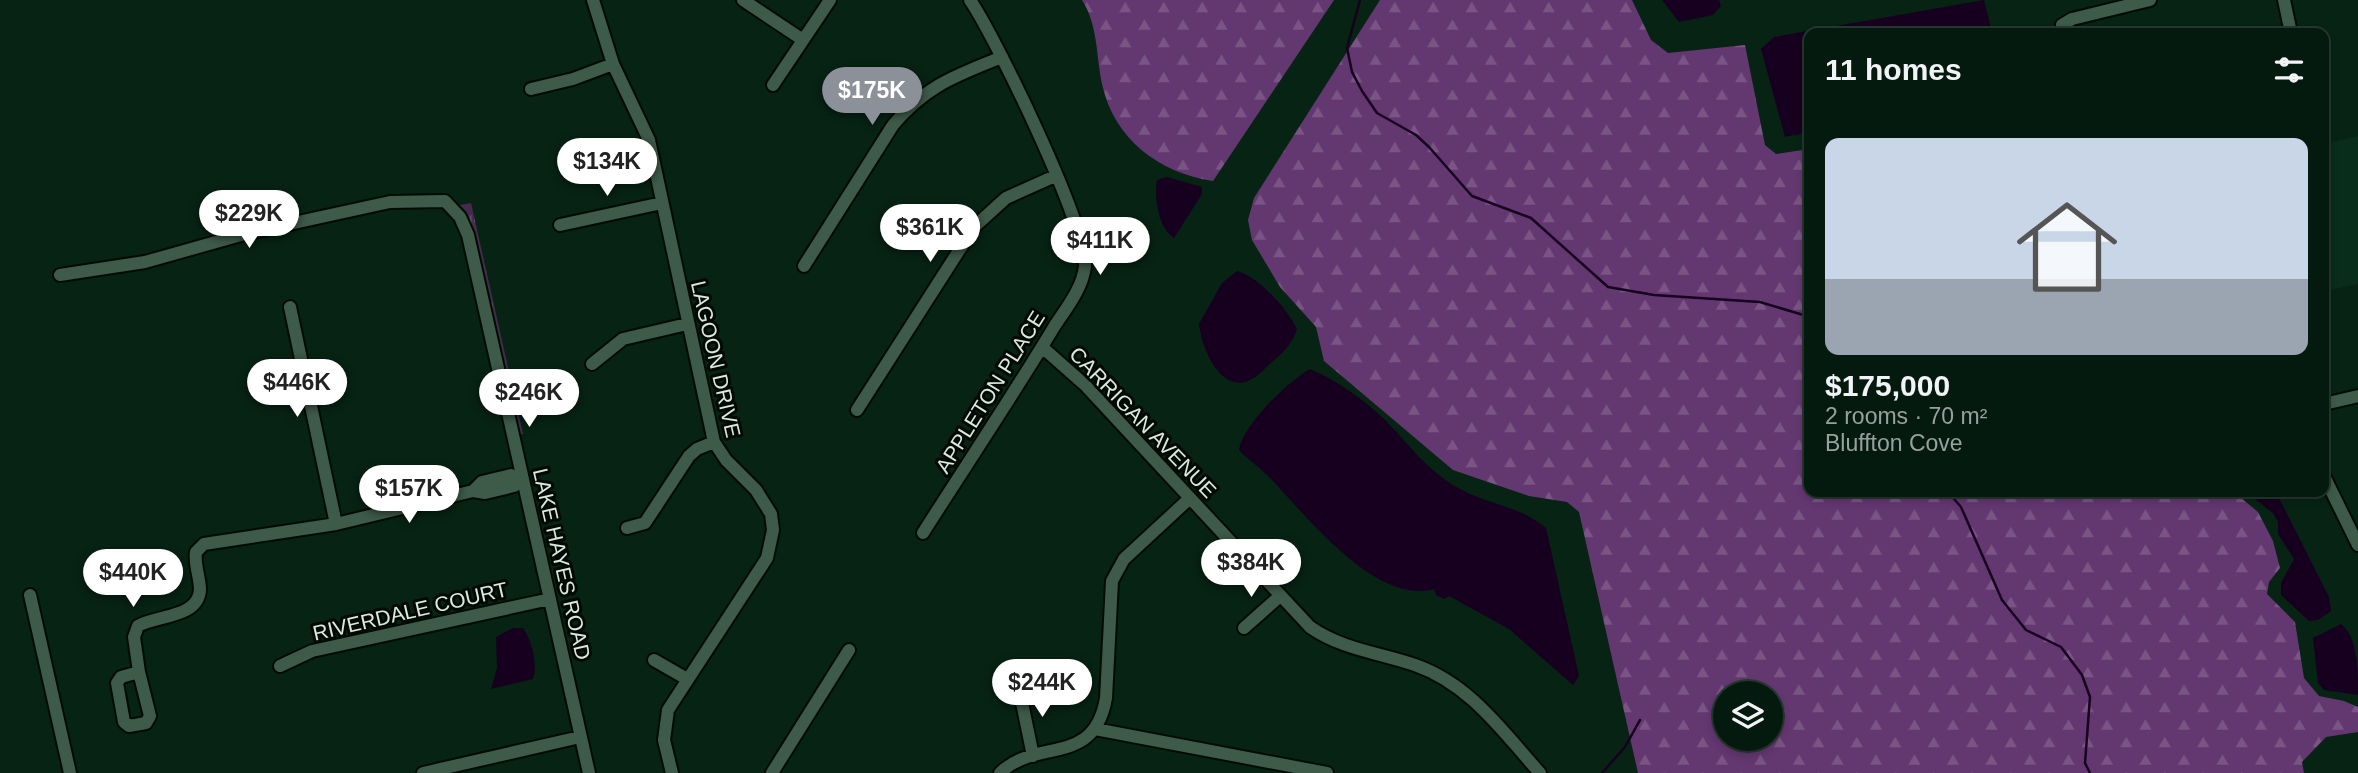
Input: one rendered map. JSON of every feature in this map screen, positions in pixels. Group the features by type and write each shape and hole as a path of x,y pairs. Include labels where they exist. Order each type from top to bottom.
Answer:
{"street":[{"name":"LAGOON DRIVE","path":"593,0 613,64 649,140 714,442 766,502 773,530 767,558 667,710 664,740 672,773"},
{"path":"743,0 803,40"},
{"path":"773,85 830,0"},
{"name":"APPLETON PLACE","path":"923,533 1080,285 1085,268 1079,234 1055,176 1002,57 970,0"},
{"path":"2062,28 2062,25 2072,19 2150,0"},
{"path":"2284,0 2290,28"},
{"path":"804,266 893,125 909,106 948,79 1002,57"},
{"path":"531,89 573,79 613,64"},
{"path":"857,410 974,227 1006,198 1055,176"},
{"name":"LAKE HAYES ROAD","path":"60,275 145,262 248,233 390,202 426,199 445,201 460,218 468,235 519,479 550,599 589,773"},
{"path":"560,225 662,203"},
{"path":"290,307 336,524"},
{"path":"592,364 622,339 687,324"},
{"name":"CARRIGAN AVENUE","path":"1042,347 1086,385 1280,596 1323,636 1444,677 1482,708 1540,773"},
{"path":"2329,403 2358,396"},
{"path":"627,528 645,523 689,456 714,442"},
{"path":"139,672 134,637 138,626 188,610 196,604 200,590 196,552 204,544 336,524 474,491 485,493 513,486 519,479"},
{"path":"2329,485 2358,545"},
{"path":"1000,773 1017,761 1072,747 1095,729 1103,714 1106,698 1112,581 1124,559 1190,498"},
{"path":"30,595 70,773"},
{"path":"1244,628 1280,596"},
{"name":"RIVERDALE COURT","path":"280,666 312,651 550,599"},
{"path":"772,773 849,650"},
{"path":"654,660 687,679"},
{"path":"1019,688 1033,756"},
{"path":"1095,729 1327,773"},
{"path":"423,773 580,737"}],"shaded area":[{"path":"1662,0 1719,0 1721,6 1713,15 1679,22"},
{"path":"1984,0 1991,28 1825,28"},
{"path":"1804,32 1804,133 1785,137 1761,49 1774,37"},
{"path":"2358,136 2358,284 2329,290 2329,143"},
{"path":"1167,177 1202,187 1202,194 1174,238 1161,220 1156,195 1157,180"},
{"path":"1237,271 1271,294 1297,329 1287,348 1259,374 1245,382 1227,379 1219,372 1207,353 1199,324 1222,283"},
{"path":"1310,369 1340,385 1368,405 1430,468 1451,484 1474,496 1527,515 1546,528 1579,676 1573,685 1509,629 1449,596 1444,599 1436,595 1434,589 1411,590 1388,583 1364,570 1320,531 1267,475 1239,450 1258,416 1290,383"},
{"path":"2252,497 2279,497 2329,597 2331,611 2318,620 2309,621 2281,595 2281,583 2294,559 2278,534 2278,522 2273,513"},
{"path":"2341,624 2347,630 2354,646 2358,695 2324,690 2318,683 2313,638"},
{"path":"513,628 523,628 529,639 534,660 533,679 491,689 497,668 496,637"}],"green space":[{"path":"1082,0 1334,0 1213,181 1193,177 1157,161 1128,137 1108,104 1102,84 1094,30"},
{"path":"1380,0 1632,0 1651,40 1668,53 1745,45 1765,145 1776,154 1804,150 1804,497 2240,497 2258,512 2273,541 2280,568 2269,582 2267,594 2295,622 2304,678 2319,696 2358,707 2358,732 2326,737 2302,762 2304,773 1638,773 1579,512 1567,502 1529,496 1453,470 1324,361 1316,327 1280,287 1252,240 1248,220 1254,198"},
{"path":"471,203 523,434 518,434 455,206"}],"waterway":[{"path":"1360,0 1347,48 1352,72 1362,91 1377,113 1416,135 1429,147 1472,196 1531,218 1608,287 1654,295 1760,302 1804,315"},
{"path":"1952,497 1961,507 2002,600 2026,630 2061,647 2082,675 2090,697 2085,763 2090,773"},
{"path":"1602,773 1625,747 1640,720"}]}
